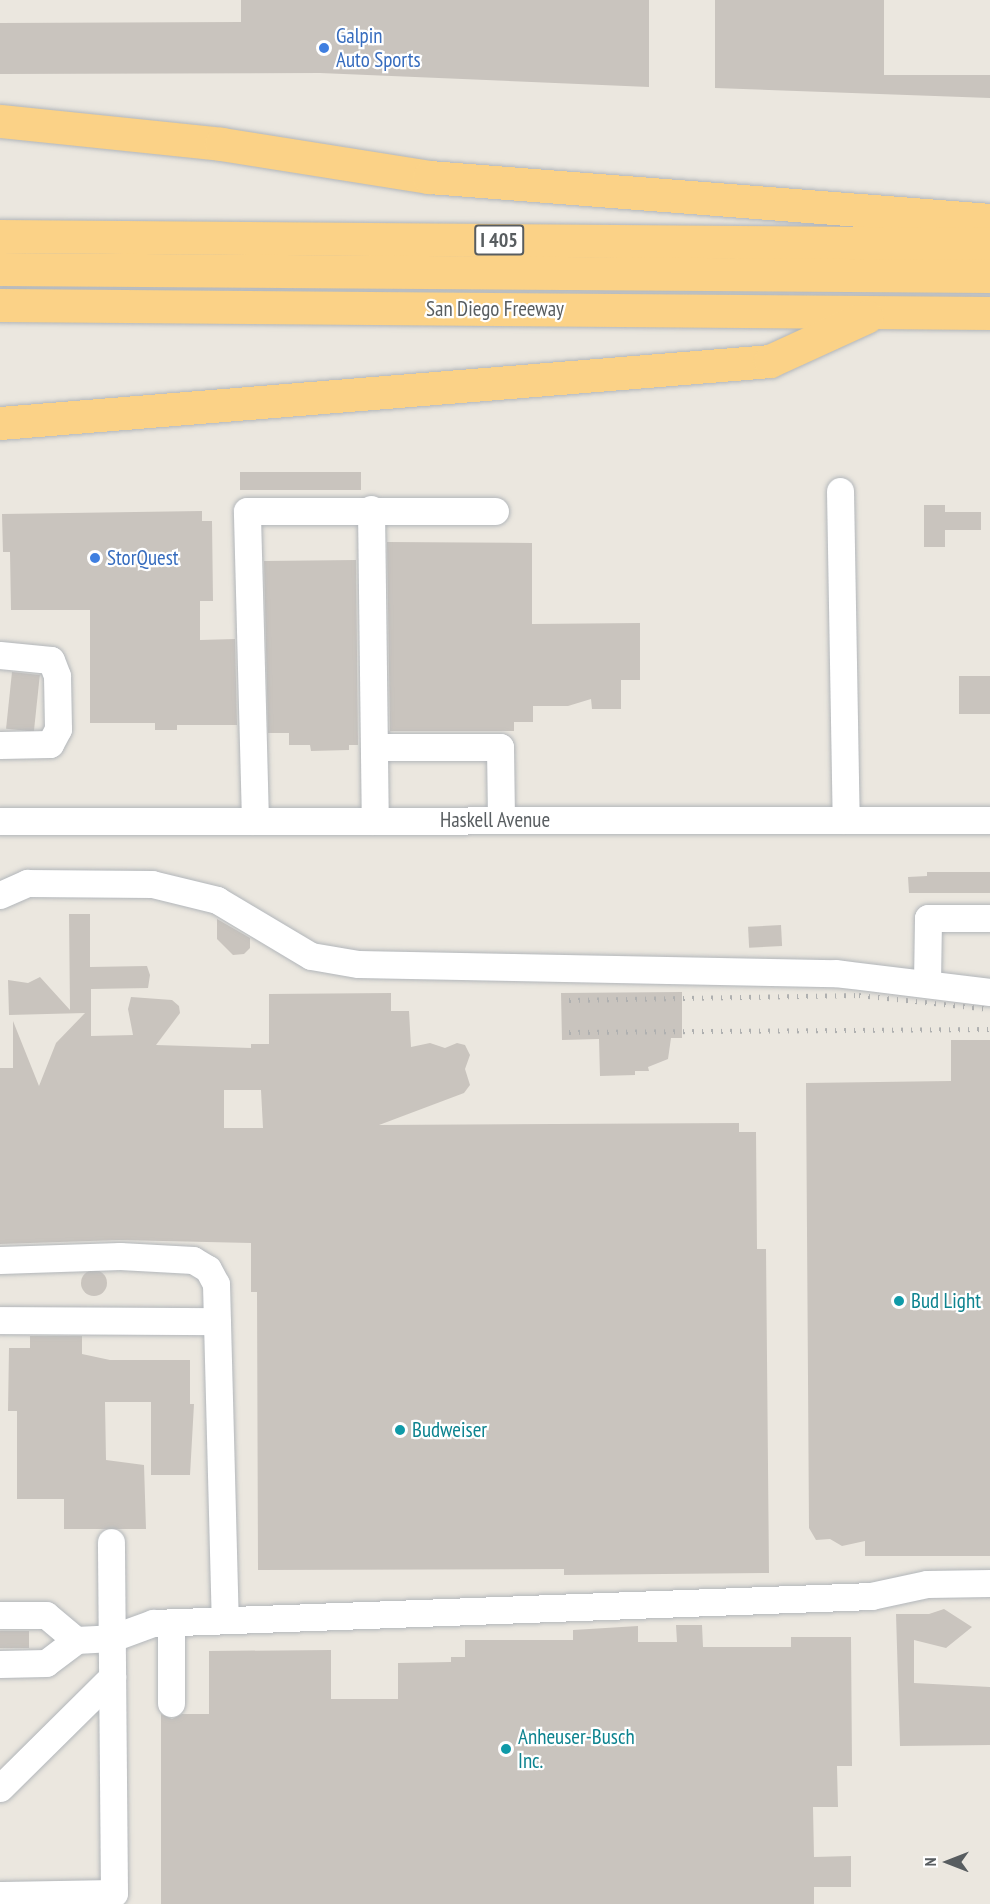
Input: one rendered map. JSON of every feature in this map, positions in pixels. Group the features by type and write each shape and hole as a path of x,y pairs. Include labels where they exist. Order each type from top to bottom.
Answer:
{"highway":[{"path":"0,121 221,144 429,177 990,220"},
{"name":"I 405","path":"4,236 990,244"},
{"path":"4,285 990,276"},
{"path":"4,285 990,290"},
{"name":"San Diego Freeway","path":"4,285 876,312 990,313"},
{"path":"0,423 770,361 876,312"}],"street":[{"path":"840,491 846,820"},
{"path":"371,509 375,820"},
{"path":"255,820 247,511 371,509 495,512"},
{"path":"0,655 51,660 57,676 58,729 50,744 0,745"},
{"path":"374,747 500,747 501,820"},
{"path":"0,809 0,821"},
{"name":"Haskell Avenue","path":"0,821 990,820"},
{"path":"0,894 27,883 152,884 217,900 311,956 358,964 835,973 990,992"},
{"path":"927,983 928,918 990,918"},
{"path":"0,1260 120,1256 193,1260 207,1269 216,1284 225,1618"},
{"path":"0,1320 217,1321"},
{"path":"0,1895 114,1893 111,1542"},
{"path":"0,1664 46,1663 76,1640 112,1638 153,1623 225,1618 872,1596 927,1584 990,1582"},
{"path":"0,1615 46,1615 76,1640"},
{"path":"171,1622 171,1703"},
{"path":"0,1788 112,1677"}],"building":[{"name":"Galpin Auto Sports","path":"241,0 649,0 649,87 320,73 0,74 0,23 241,22"},
{"path":"715,0 884,0 884,75 990,75 990,98 715,88"},
{"path":"240,472 361,472 361,490 240,490"},
{"path":"924,505 945,505 945,512 981,512 981,530 945,530 945,547 924,547"},
{"path":"202,511 202,521 212,521 213,601 200,601 200,640 235,639 237,725 177,725 177,730 155,730 155,723 90,723 90,610 11,610 10,552 3,552 2,514"},
{"path":"387,542 532,543 532,624 640,623 640,680 621,680 621,709 592,709 591,699 568,706 533,706 533,722 514,722 514,731 390,731"},
{"path":"356,560 358,745 349,745 349,750 311,751 310,745 289,745 289,733 268,733 264,561"},
{"path":"12,672 40,675 34,732 6,729"},
{"path":"959,676 990,676 990,714 959,714"},
{"path":"927,872 990,872 990,893 909,893 908,877 927,876"},
{"path":"69,914 90,914 90,967 147,966 150,975 148,988 91,989 91,1036 133,1035 128,1009 131,997 172,1000 179,1006 180,1013 156,1045 251,1048 251,1044 269,1044 269,994 391,993 391,1011 409,1011 411,1047 430,1043 445,1048 457,1043 465,1045 470,1055 465,1069 470,1085 464,1093 379,1125 739,1123 739,1132 756,1132 757,1249 766,1249 769,1573 564,1575 564,1569 258,1570 257,1292 251,1292 251,1243 119,1240 0,1244 0,1068 13,1068 13,1021 39,1086 56,1043 85,1013 9,1015 8,980 28,983 40,977 70,1010","holes":["224,1090 261,1090 263,1128 224,1128"]},
{"path":"217,919 250,938 250,948 244,954 233,955 217,939"},
{"path":"781,925 782,946 749,948 748,927"},
{"path":"682,992 682,1038 671,1038 668,1059 648,1067 649,1071 635,1071 635,1075 600,1076 599,1039 562,1040 561,993"},
{"name":"Bud Light","path":"951,1040 990,1040 990,1556 865,1556 865,1541 842,1546 830,1539 816,1540 809,1528 806,1083 951,1081"},
{"path":"94,1270 103,1274 107,1283 103,1292 94,1296 85,1292 81,1283 85,1274"},
{"path":"30,1336 82,1336 82,1354 110,1360 190,1360 190,1404 194,1404 190,1475 151,1475 151,1402 105,1402 106,1460 144,1465 146,1529 64,1529 64,1499 17,1499 17,1411 8,1411 9,1348 30,1348"},
{"path":"944,1609 972,1627 946,1648 914,1640 914,1683 990,1687 990,1745 900,1746 896,1614 929,1614"},
{"name":"Anheuser-Busch Inc.","path":"676,1625 702,1625 703,1647 791,1647 791,1637 851,1637 852,1766 837,1766 838,1807 813,1807 814,1857 851,1856 851,1887 814,1887 814,1904 161,1904 161,1714 172,1719 182,1714 209,1714 209,1651 331,1650 331,1699 398,1699 398,1663 451,1662 451,1657 465,1657 465,1640 573,1640 573,1630 638,1626 638,1642 677,1642"},
{"path":"0,1631 29,1631 29,1648 0,1648"}],"railway":[{"path":"569,1000 859,995 990,1009"},
{"path":"569,1032 990,1029"}],"place":[{"name":"Galpin Auto Sports","path":"324,48"},
{"name":"StorQuest","path":"95,558"},
{"name":"Bud Light","path":"899,1301"},
{"name":"Budweiser","path":"400,1430"},
{"name":"Anheuser-Busch Inc.","path":"506,1749"}]}
